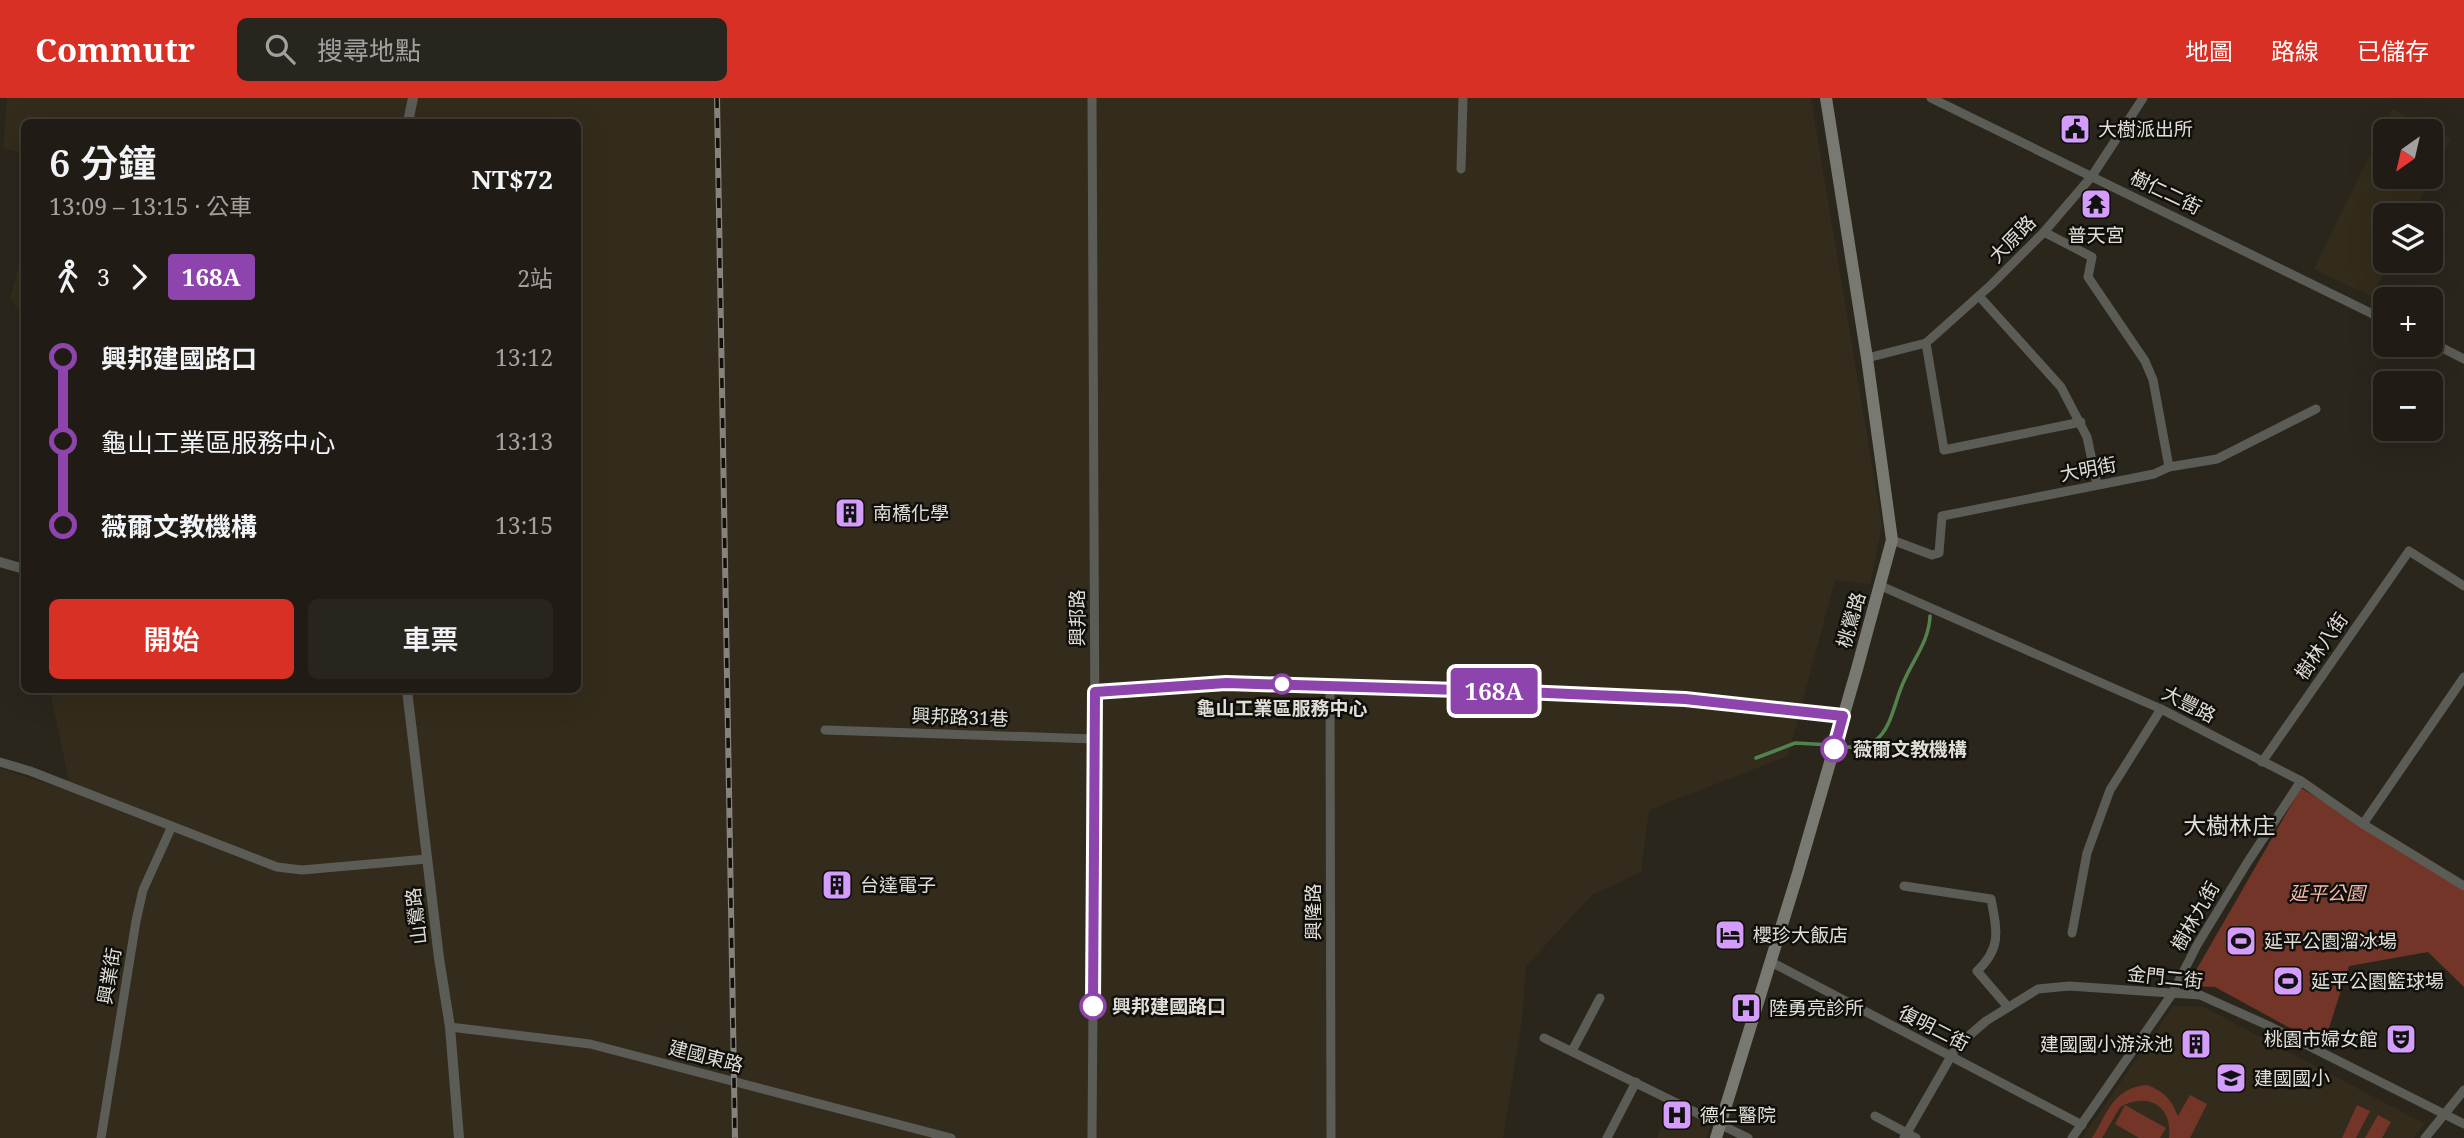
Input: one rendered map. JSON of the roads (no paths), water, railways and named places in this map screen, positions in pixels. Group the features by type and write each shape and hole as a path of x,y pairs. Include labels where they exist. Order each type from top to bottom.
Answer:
{"main road":[{"name":"桃鶯路","path":"1716,1138 1771,962 1881,586 1892,540 1867,358 1826,98"}],"street":[{"path":"408,119 412,98"},
{"name":"興邦路","path":"1092,98 1095,692 1092,1138"},
{"path":"1461,169 1463,98"},
{"name":"樹仁二街","path":"1932,98 2373,314"},
{"name":"大原路","path":"1867,358 1926,343 1979,296 2044,232 2092,176 2143,98"},
{"path":"2044,232 2092,257 2088,277 2145,361 2153,380 2169,467"},
{"path":"1979,296 2061,387 2087,437 2097,484"},
{"path":"1926,343 1944,450 2081,422"},
{"path":"2443,348 2464,359"},
{"name":"大明街","path":"1892,540 1932,555 1939,553 1942,516 2217,459 2316,409"},
{"name":"樹林八街","path":"2262,762 2409,551 2464,586"},
{"path":"0,562 21,568"},
{"name":"大豐路","path":"1881,586 2161,709 2301,781 2363,824 2462,880"},
{"path":"2363,824 2464,677"},
{"path":"1095,692 1226,683 1330,685 1685,699 1843,716"},
{"name":"興隆路","path":"1330,685 1331,1138"},
{"name":"山鶯路","path":"407,693 450,1027 459,1138"},
{"path":"2072,933 2087,853 2110,790 2161,709"},
{"name":"興邦路31巷","path":"825,730 1095,739"},
{"path":"0,761 277,867 302,870 427,859"},
{"name":"樹林九街","path":"2072,1138 2172,994 2197,945 2301,781"},
{"name":"興業街","path":"101,1138 143,890 172,826"},
{"path":"1904,886 1991,899 1997,928 1993,953 1977,971 2008,1007"},
{"name":"復明二街","path":"1771,962 2082,1125"},
{"name":"金門二街","path":"1909,1136 1957,1046 1986,1021 2038,989 2069,986 2200,995 2267,1025 2464,1124"},
{"path":"1572,1051 1600,998"},
{"name":"建國東路","path":"450,1027 590,1044 951,1138"},
{"path":"1544,1038 1748,1138"},
{"path":"1607,1138 1636,1082"},
{"path":"2425,1138 2464,1090"},
{"path":"1875,1116 1909,1136"}],"waterway":[{"path":"1839,746 1853,747 1871,743 1886,728 1904,681 1924,641 1930,616"},
{"path":"1756,758 1795,743 1832,745"}],"railway":[{"path":"717,98 735,1138"}],"place":[{"name":"大樹派出所","path":"2075,129"},
{"name":"普天宮","path":"2096,204"},
{"name":"南橋化學","path":"850,513"},
{"name":"龜山工業區服務中心","path":"1282,684"},
{"name":"薇爾文教機構","path":"1834,749"},
{"name":"台達電子","path":"837,885"},
{"name":"櫻珍大飯店","path":"1730,935"},
{"name":"延平公園溜冰場","path":"2241,941"},
{"name":"延平公園籃球場","path":"2288,981"},
{"name":"興邦建國路口","path":"1093,1006"},
{"name":"陸勇亮診所","path":"1746,1008"},
{"name":"桃園市婦女館","path":"2401,1039"},
{"name":"建國國小游泳池","path":"2196,1044"},
{"name":"建國國小","path":"2231,1078"},
{"name":"德仁醫院","path":"1677,1115"}],"district":[{"name":"大樹林庄","path":"2229,826"}],"park label":[{"name":"延平公園","path":"2327,893"}]}
